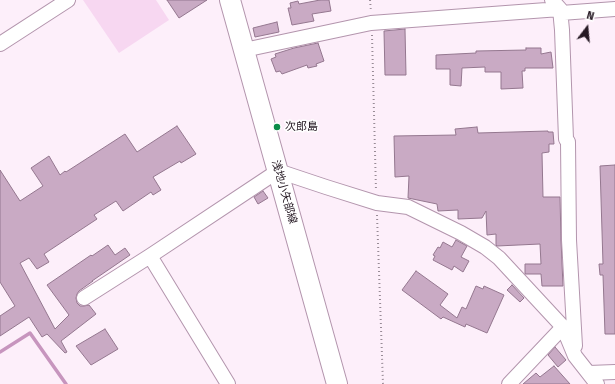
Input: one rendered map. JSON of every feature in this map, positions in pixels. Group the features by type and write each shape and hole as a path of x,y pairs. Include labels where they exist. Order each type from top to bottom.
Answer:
{"main road":[{"name":"浅地小矢部線","path":"230,0 337,384"}],"street":[{"path":"0,44 68,0"},
{"path":"244,50 372,23 558,7 615,9"},
{"path":"558,7 562,30 566,139 568,142 569,240 575,356"},
{"path":"84,298 278,171 377,203 408,207 461,233 485,247 499,258 563,327 575,356 593,379 615,372"},
{"path":"150,256 228,384"},
{"path":"509,384 563,327"}],"shaded area":[{"path":"83,0 156,0 169,20 119,53"}],"building":[{"path":"167,0 207,0 179,18"},
{"path":"329,0 331,11 312,14 314,21 292,25 288,8 291,8 290,3 298,1 299,4"},
{"path":"277,22 279,32 255,37 253,28"},
{"path":"405,29 406,75 385,75 384,31"},
{"path":"318,43 324,61 316,64 317,66 308,68 307,65 282,74 280,71 276,72 271,59 276,57 275,54"},
{"path":"526,48 541,48 541,54 551,52 553,68 525,68 525,71 522,71 523,88 501,89 501,72 485,72 485,67 462,68 461,86 450,85 450,69 436,69 436,55 476,53 476,51 526,50"},
{"path":"177,126 196,154 181,163 180,161 153,177 161,190 153,195 151,192 123,211 116,201 94,215 97,219 44,254 49,262 37,269 29,258 20,263 55,329 69,315 47,285 108,245 115,255 125,248 130,255 92,281 77,294 77,303 80,306 89,305 96,314 61,341 67,352 65,353 47,334 42,337 29,317 0,336 0,316 15,306 0,282 0,170 20,201 43,186 31,168 49,156 60,175 125,134 137,152"},
{"path":"477,127 478,133 553,132 554,144 549,144 549,152 542,153 543,197 560,197 563,286 542,286 541,274 525,274 525,264 541,264 540,244 497,246 496,234 487,235 486,211 482,218 458,219 458,210 438,211 437,204 408,198 409,176 395,177 394,136 456,135 455,129"},
{"path":"615,165 615,334 605,334 603,275 600,275 599,264 603,264 600,166"},
{"path":"263,191 268,198 258,204 254,197"},
{"path":"456,240 467,246 461,257 469,261 463,272 454,266 452,270 433,260 435,256 433,255 438,247 440,248 443,242 452,247"},
{"path":"416,271 448,294 440,305 457,318 462,307 466,309 476,286 483,289 484,286 504,295 487,333 466,324 465,327 443,317 441,319 402,290"},
{"path":"512,285 524,298 520,302 507,290"},
{"path":"105,329 118,349 91,365 76,346"},
{"path":"555,347 566,360 558,367 548,355"},
{"path":"554,366 570,384 523,384 536,373 540,377"}],"waterway":[{"path":"0,352 30,333 66,384"}],"place":[{"name":"次郎島","path":"277,127"}]}
